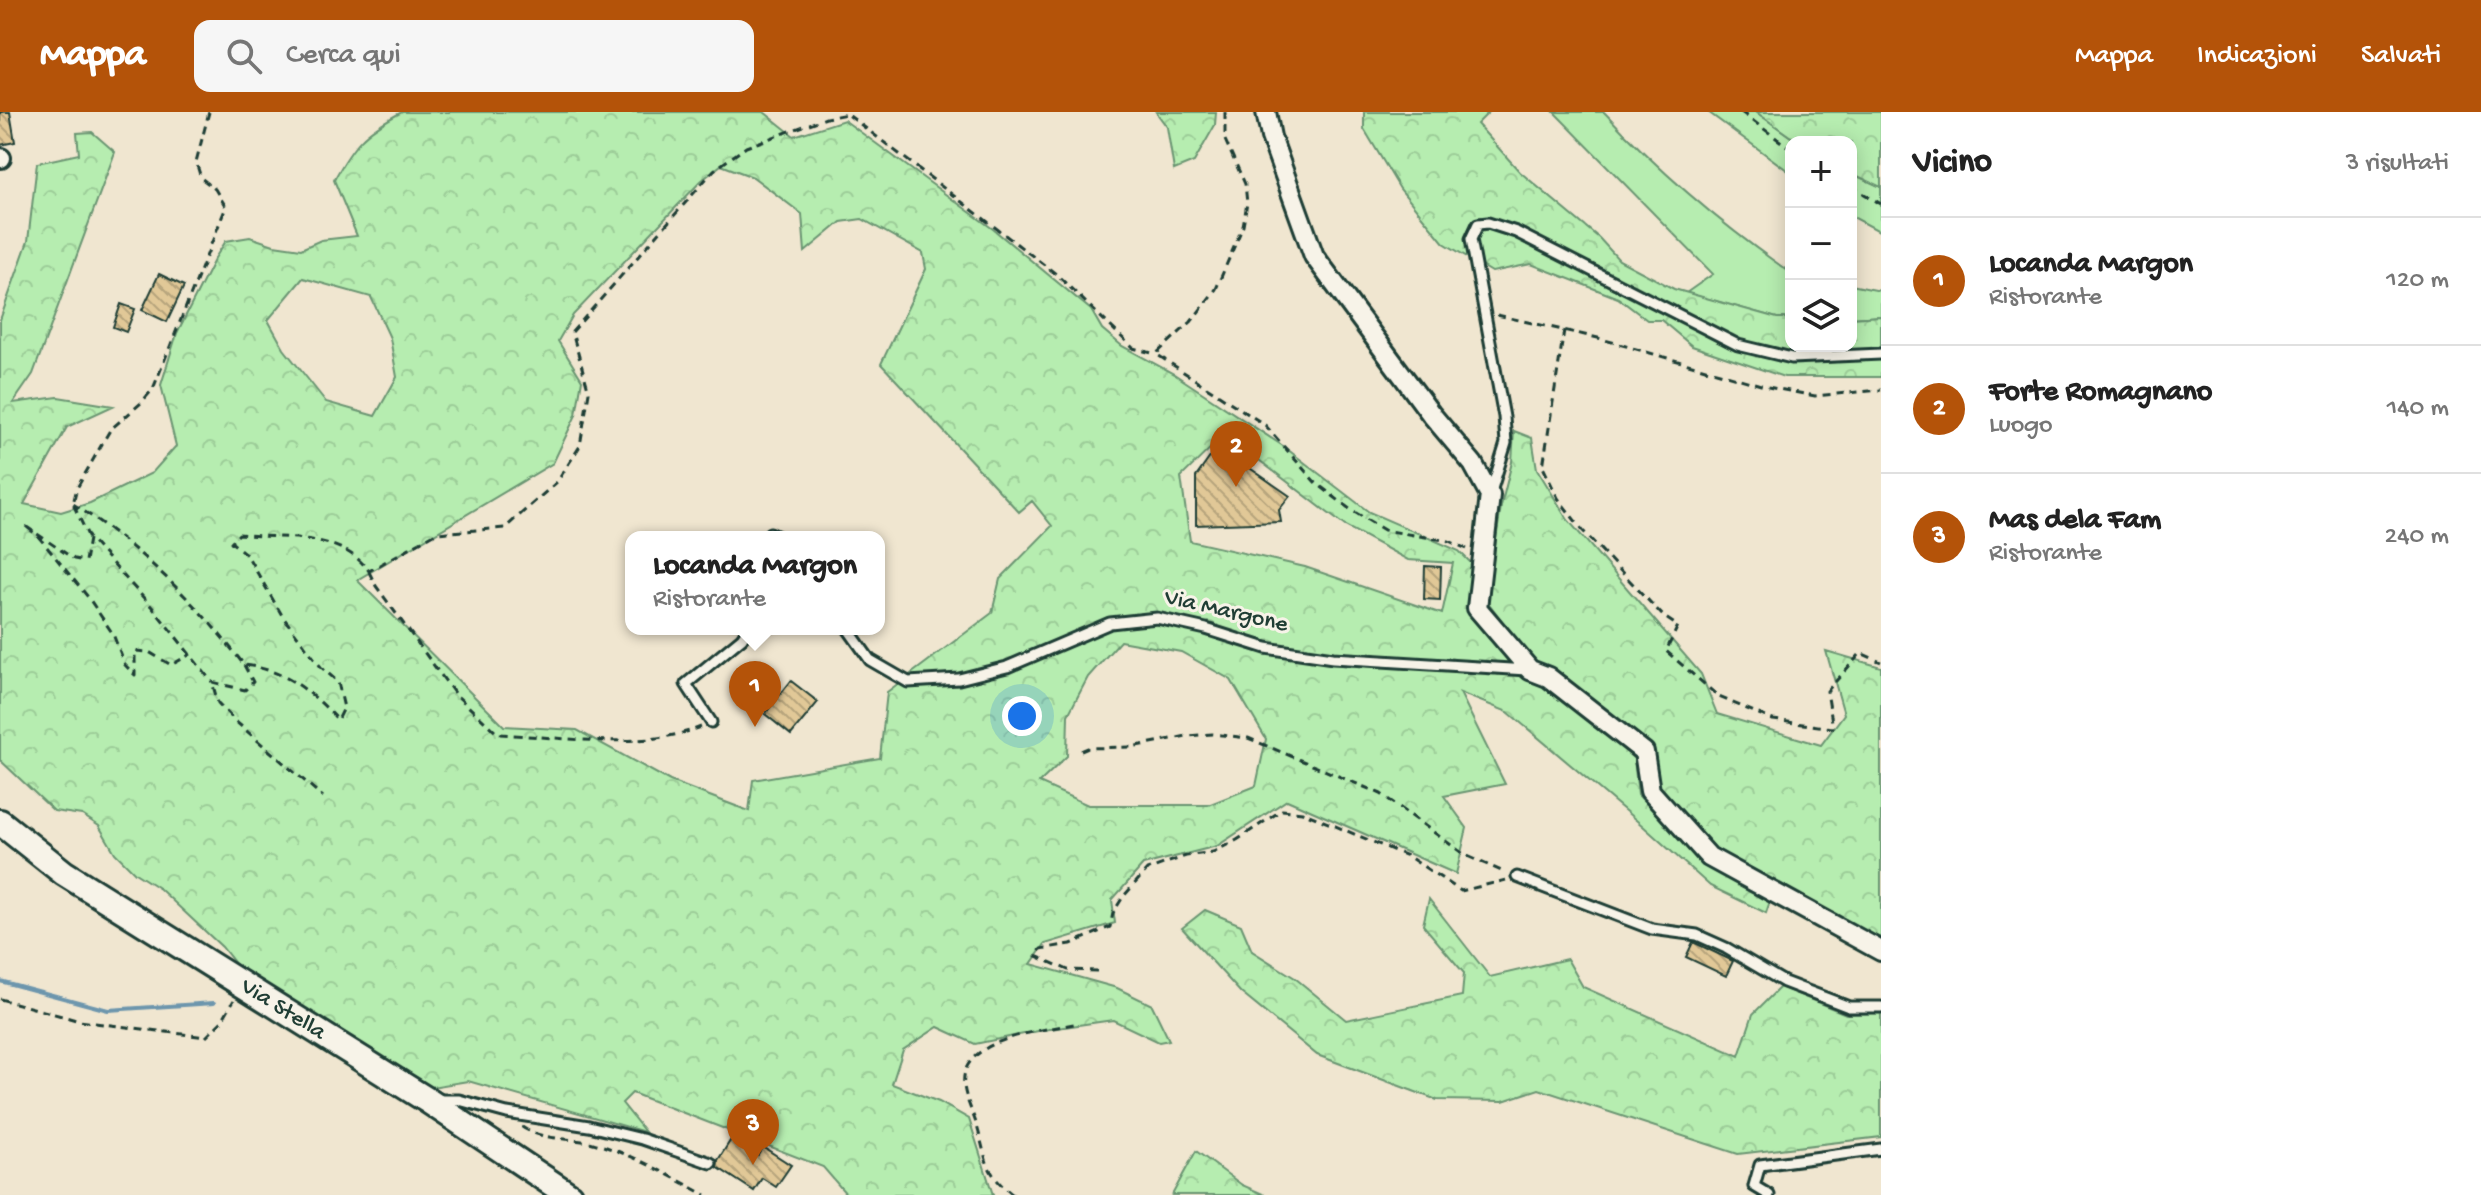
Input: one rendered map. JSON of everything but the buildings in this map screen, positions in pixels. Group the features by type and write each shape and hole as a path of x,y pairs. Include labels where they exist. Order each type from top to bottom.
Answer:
{"main road":[{"name":"Via Stella","path":"0,822 64,873 427,1100 569,1195"}],"street":[{"path":"1266,112 1271,137 1314,256 1431,414 1473,464 1490,495"},
{"name":"Via Margone","path":"1490,495 1477,608 1530,670 1548,677 1644,752 1650,791 1709,857 1881,951"}],"lane":[{"name":"Via Margone","path":"1490,495 1506,443 1504,417 1471,239 1478,224 1488,223 1516,232 1738,345 1792,358 1881,354"},
{"name":"Via Margone","path":"852,635 870,660 908,682 959,679 1007,667 1110,623 1157,618 1266,648 1333,658 1530,670"},
{"path":"711,722 686,684 744,635"},
{"path":"1517,877 1652,929 1697,935 1784,982 1849,1007 1881,1007"},
{"path":"427,1100 459,1100 507,1113 589,1126 642,1139 711,1163"},
{"path":"1769,1195 1754,1186 1760,1165 1881,1149"}],"path":[{"path":"209,112 196,162 201,178 215,189 226,207 153,389 110,430 77,488 73,504 89,538 212,682 218,703 256,741 323,797"},
{"path":"823,112 826,118"},
{"path":"1156,354 1191,322 1216,289 1243,226 1247,203 1245,184 1225,140 1225,112"},
{"path":"1741,112 1785,145"},
{"path":"370,571 436,533 505,528 557,482 580,446 589,392 572,332 714,170 746,147 826,118 847,114 1056,274 1133,348 1156,354 1265,425 1315,482 1351,510 1384,530 1449,541 1483,556"},
{"path":"1857,190 1881,204"},
{"path":"1485,313 1677,359 1768,387 1815,396 1881,390"},
{"path":"1564,330 1543,467 1558,498 1583,531 1664,617 1678,626 1666,651 1719,697 1773,720 1833,728 1827,691 1861,653 1881,662"},
{"path":"73,504 121,537 171,583 218,631 253,682 245,690 212,682"},
{"path":"89,538 85,561 74,559 24,525 37,535 88,597 113,634 125,665 135,675 135,651 149,652 171,665 191,654"},
{"path":"244,665 267,668 287,677 314,695 338,720 344,708 338,682 321,667 283,617 247,555 231,542 239,534 336,545 359,557 370,571 376,586 454,693 498,734 633,740 689,731 711,722"},
{"path":"1081,751 1088,748 1131,747 1200,735 1248,738 1381,794 1465,855 1517,877"},
{"path":"1097,971 1068,970 1036,956 1041,949 1071,944 1110,927 1113,913 1123,897 1147,870 1186,856 1213,852 1282,810 1302,812 1409,857 1461,891 1517,877"},
{"path":"0,999 80,1021 206,1037 221,1022 243,986"},
{"path":"1013,1195 989,1172 963,1084 967,1064 983,1049 1002,1041 1079,1023"},
{"path":"507,1113 525,1130 595,1144 656,1169 706,1195"}],"green space":[{"path":"402,112 764,112 794,136 844,120 993,229 1091,310 1102,329 1122,346 1174,374 1283,446 1369,512 1459,551 1471,563 1469,613 1526,677 1551,690 1634,759 1638,795 1702,860 1770,901 1766,913 1710,886 1508,712 1460,693 1505,784 1444,796 1467,828 1456,874 1287,800 1217,846 1143,865 1112,900 1115,923 1045,944 1031,964 1117,988 1152,1005 1169,1040 1159,1042 1113,1020 975,1044 938,1027 903,1050 892,1084 939,1102 969,1119 993,1195 847,1195 823,1167 632,1093 622,1103 645,1132 468,1081 419,1089 248,980 222,947 160,889 135,873 115,853 99,826 82,815 54,811 0,760 0,320 28,241 37,163 79,154 77,133 92,132 115,152 33,374 13,403 58,397 113,406 67,427 24,504 61,512 90,503 152,473 176,446 161,385 177,333 226,241 250,237 301,249 321,240 357,236 334,180 361,140","holes":["721,165 753,177 802,214 805,252 841,222 862,219 923,253 926,269 881,364 1019,512 1032,501 1052,526 1000,579 992,613 887,692 880,758 753,780 749,811 670,781 577,730 504,726 357,580 553,463 576,415 582,380 558,341 573,315 701,181","303,278 371,297 390,338 397,377 375,416 326,402 284,349 268,320","1225,434 1345,526 1408,560 1453,563 1442,614 1305,567 1190,541 1181,477","1120,641 1181,652 1231,680 1266,739 1256,786 1208,805 1088,805 1039,783 1067,756 1068,715 1088,677"]},
{"path":"1156,112 1216,112 1215,125 1194,162 1174,170 1167,127"},
{"path":"1364,112 1489,112 1477,124 1520,172 1599,238 1619,260 1674,289 1785,318 1785,352 1857,352 1857,318 1881,316 1881,377 1784,377 1692,346 1661,320 1647,320 1618,298 1531,264 1492,272 1444,243 1400,189 1364,129"},
{"path":"1554,112 1604,112 1693,197 1785,269 1785,318 1686,293 1713,274"},
{"path":"1708,112 1756,112 1790,136 1785,136 1785,169"},
{"path":"1756,112 1881,112 1881,187 1857,176 1857,136 1790,136"},
{"path":"1857,176 1881,187 1881,232 1857,219"},
{"path":"1857,286 1881,291 1881,316 1857,318"},
{"path":"1514,431 1532,438 1537,469 1568,520 1701,674 1717,714 1821,745 1844,714 1826,651 1881,667 1881,944 1712,849 1656,788 1652,748 1552,670 1533,661 1487,601 1501,506 1512,462"},
{"path":"1429,899 1490,977 1567,959 1583,987 1739,1056 1753,1014 1780,987 1846,1014 1881,1013 1881,1137 1738,1154 1539,1089 1503,1101 1437,1100 1317,1055 1241,993 1182,928 1205,910 1241,925 1252,951 1295,978 1346,1020 1462,996 1464,973 1423,925"},
{"path":"1196,1151 1242,1185 1265,1195 1172,1195"}],"waterway":[{"path":"0,981 108,1010 214,1003"}],"place":[{"name":"Forte Romagnano","path":"1236,487"},
{"name":"Locanda Margon","path":"755,727"},
{"name":"Mas dela Fam","path":"753,1165"}]}
